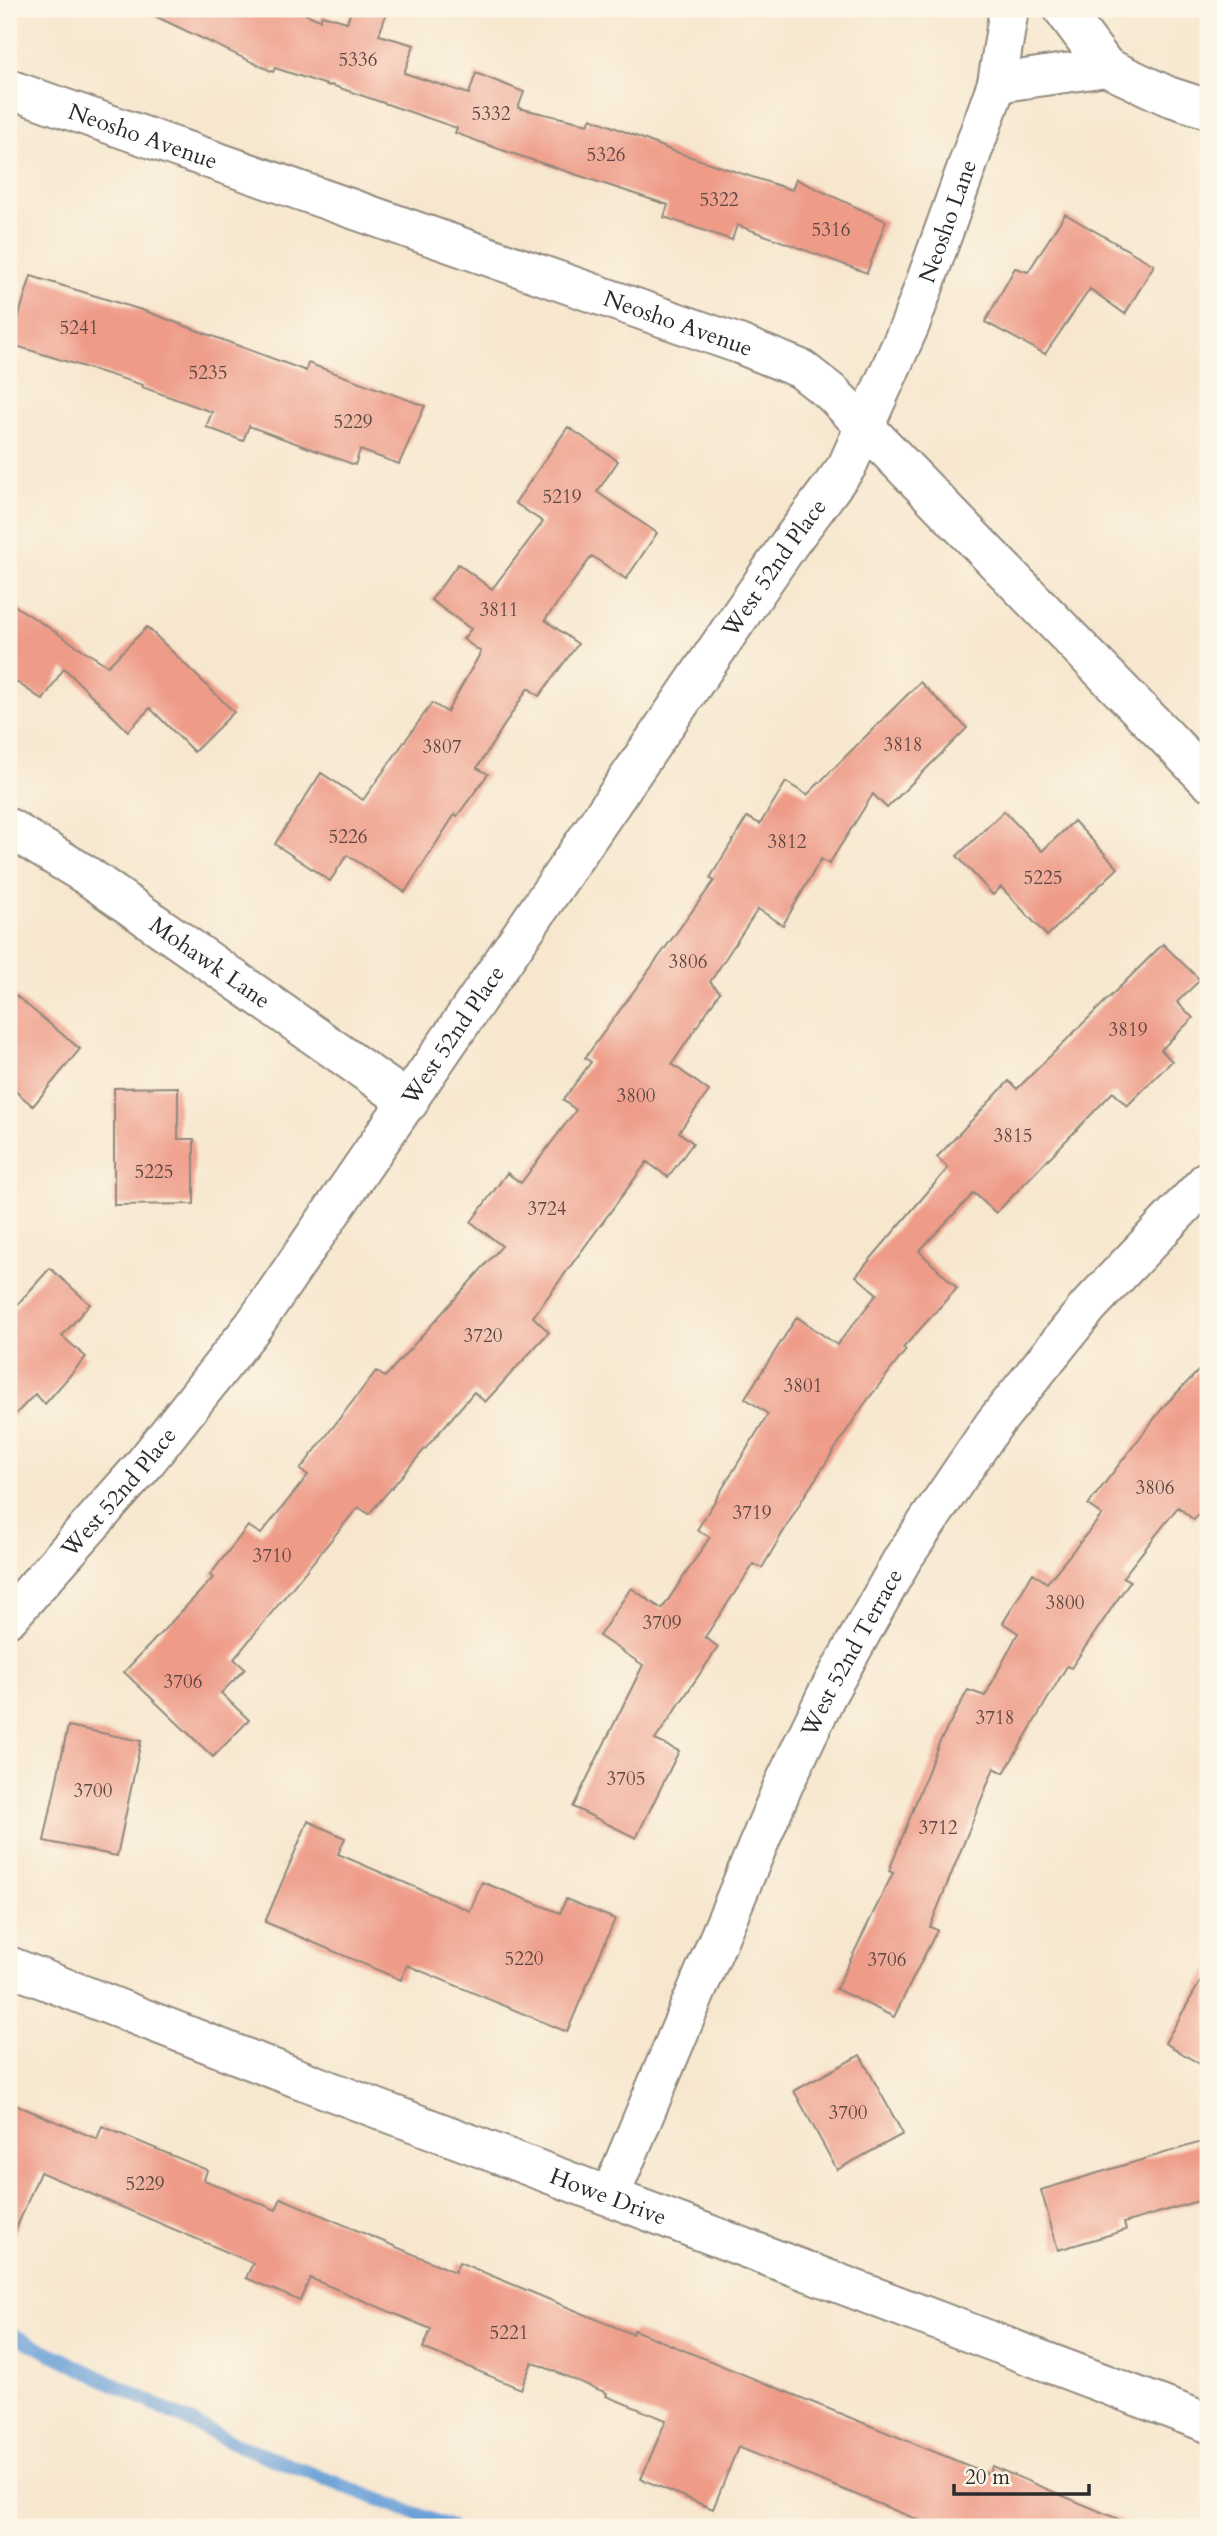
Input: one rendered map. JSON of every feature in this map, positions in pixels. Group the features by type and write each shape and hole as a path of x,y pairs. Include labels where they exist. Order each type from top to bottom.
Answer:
{"street":[{"name":"Neosho Lane","path":"865,427 910,325 997,82 1009,9"},
{"path":"1063,9 1106,67 1168,96 1208,108"},
{"path":"997,82 1106,67"},
{"name":"Neosho Avenue","path":"9,89 739,344 801,369 833,394 1208,780"},
{"name":"West 52nd Place","path":"9,1617 141,1468 254,1325 789,544 847,466 865,427"},
{"name":"Mohawk Lane","path":"9,828 86,875 409,1102"},
{"name":"West 52nd Terrace","path":"610,2196 783,1786 826,1696 903,1558 994,1424 1088,1307 1208,1180"},
{"name":"Howe Drive","path":"9,1966 328,2090 1208,2423"}],"building":[{"path":"140,9 293,9 320,20 322,15 347,22 352,9 388,9 379,35 414,45 404,73 469,94 476,73 524,92 518,108 588,124 591,118 673,151 792,190 796,179 886,221 867,273 737,225 732,240 664,217 668,205 502,150 455,133 457,128 331,85 275,68 273,72"},
{"path":"1065,214 1154,265 1125,314 1090,289 1045,354 985,322 1015,268 1028,272"},
{"path":"31,276 148,312 306,371 308,363 425,406 399,464 360,450 355,465 249,426 243,441 206,427 212,412 142,387 143,385 10,344"},
{"path":"568,427 618,461 597,492 657,533 626,579 592,556 545,620 578,644 539,696 528,688 477,768 488,774 457,816 455,814 405,892 347,855 330,881 275,844 321,773 363,800 432,703 447,712 481,652 463,639 471,629 431,600 458,564 492,589 543,522 515,503"},
{"path":"9,602 108,666 147,627 234,712 194,752 150,708 128,731 64,668 43,700 9,677"},
{"path":"920,682 967,728 887,808 873,794 829,864 821,859 783,925 758,909 710,982 720,992 672,1064 709,1091 679,1132 693,1143 668,1177 647,1162 533,1317 549,1332 485,1402 474,1392 369,1514 358,1507 234,1659 245,1669 221,1693 249,1720 213,1757 124,1672 213,1578 210,1575 248,1526 261,1534 308,1475 300,1470 376,1371 385,1377 502,1246 471,1222 507,1173 521,1183 576,1110 563,1100 591,1062 585,1058 714,881 710,878 747,817 760,824 786,782 807,795"},
{"path":"1004,811 1042,851 1074,821 1118,868 1047,936 1001,887 993,895 957,856"},
{"path":"1163,944 1200,980 1177,1002 1193,1018 1161,1050 1172,1061 1127,1106 1113,1092 996,1213 974,1193 919,1251 957,1288 903,1348 906,1350 863,1406 805,1495 762,1568 754,1564 705,1637 718,1647 655,1740 679,1751 636,1838 573,1807 643,1665 599,1636 631,1588 662,1609 710,1537 697,1530 768,1414 745,1398 797,1317 837,1345 877,1294 856,1276 948,1168 937,1157 1009,1081 1017,1089"},
{"path":"9,990 80,1049 33,1106 9,1086"},
{"path":"178,1087 178,1139 194,1139 194,1204 114,1205 114,1088"},
{"path":"50,1268 90,1304 62,1336 86,1357 45,1404 35,1394 9,1421 9,1314"},
{"path":"1208,1361 1208,1502 1194,1520 1178,1507 1123,1577 1130,1581 1071,1668 1067,1666 1004,1773 994,1768 930,1927 937,1930 894,2017 836,1989 893,1873 889,1871 939,1743 968,1690 985,1696 1018,1633 1003,1623 1033,1573 1047,1583 1102,1515 1088,1505 1165,1405"},
{"path":"68,1726 141,1741 117,1856 44,1841"},
{"path":"308,1821 345,1838 338,1854 470,1911 482,1882 560,1913 566,1899 615,1919 567,2032 407,1965 401,1980 265,1922"},
{"path":"1208,1968 1208,2069 1165,2043"},
{"path":"860,2055 903,2134 837,2170 794,2091"},
{"path":"9,2102 97,2139 102,2126 207,2170 204,2180 276,2210 281,2198 455,2272 459,2262 632,2334 634,2330 989,2474 992,2466 1137,2527 936,2527 738,2447 713,2509 641,2479 666,2420 532,2362 521,2389 423,2348 431,2329 310,2278 300,2301 246,2278 253,2263 40,2172 9,2246"},
{"path":"1208,2140 1208,2198 1124,2223 1126,2230 1058,2250 1041,2190"}],"waterway":[{"path":"9,2333 240,2446 450,2527"}]}
